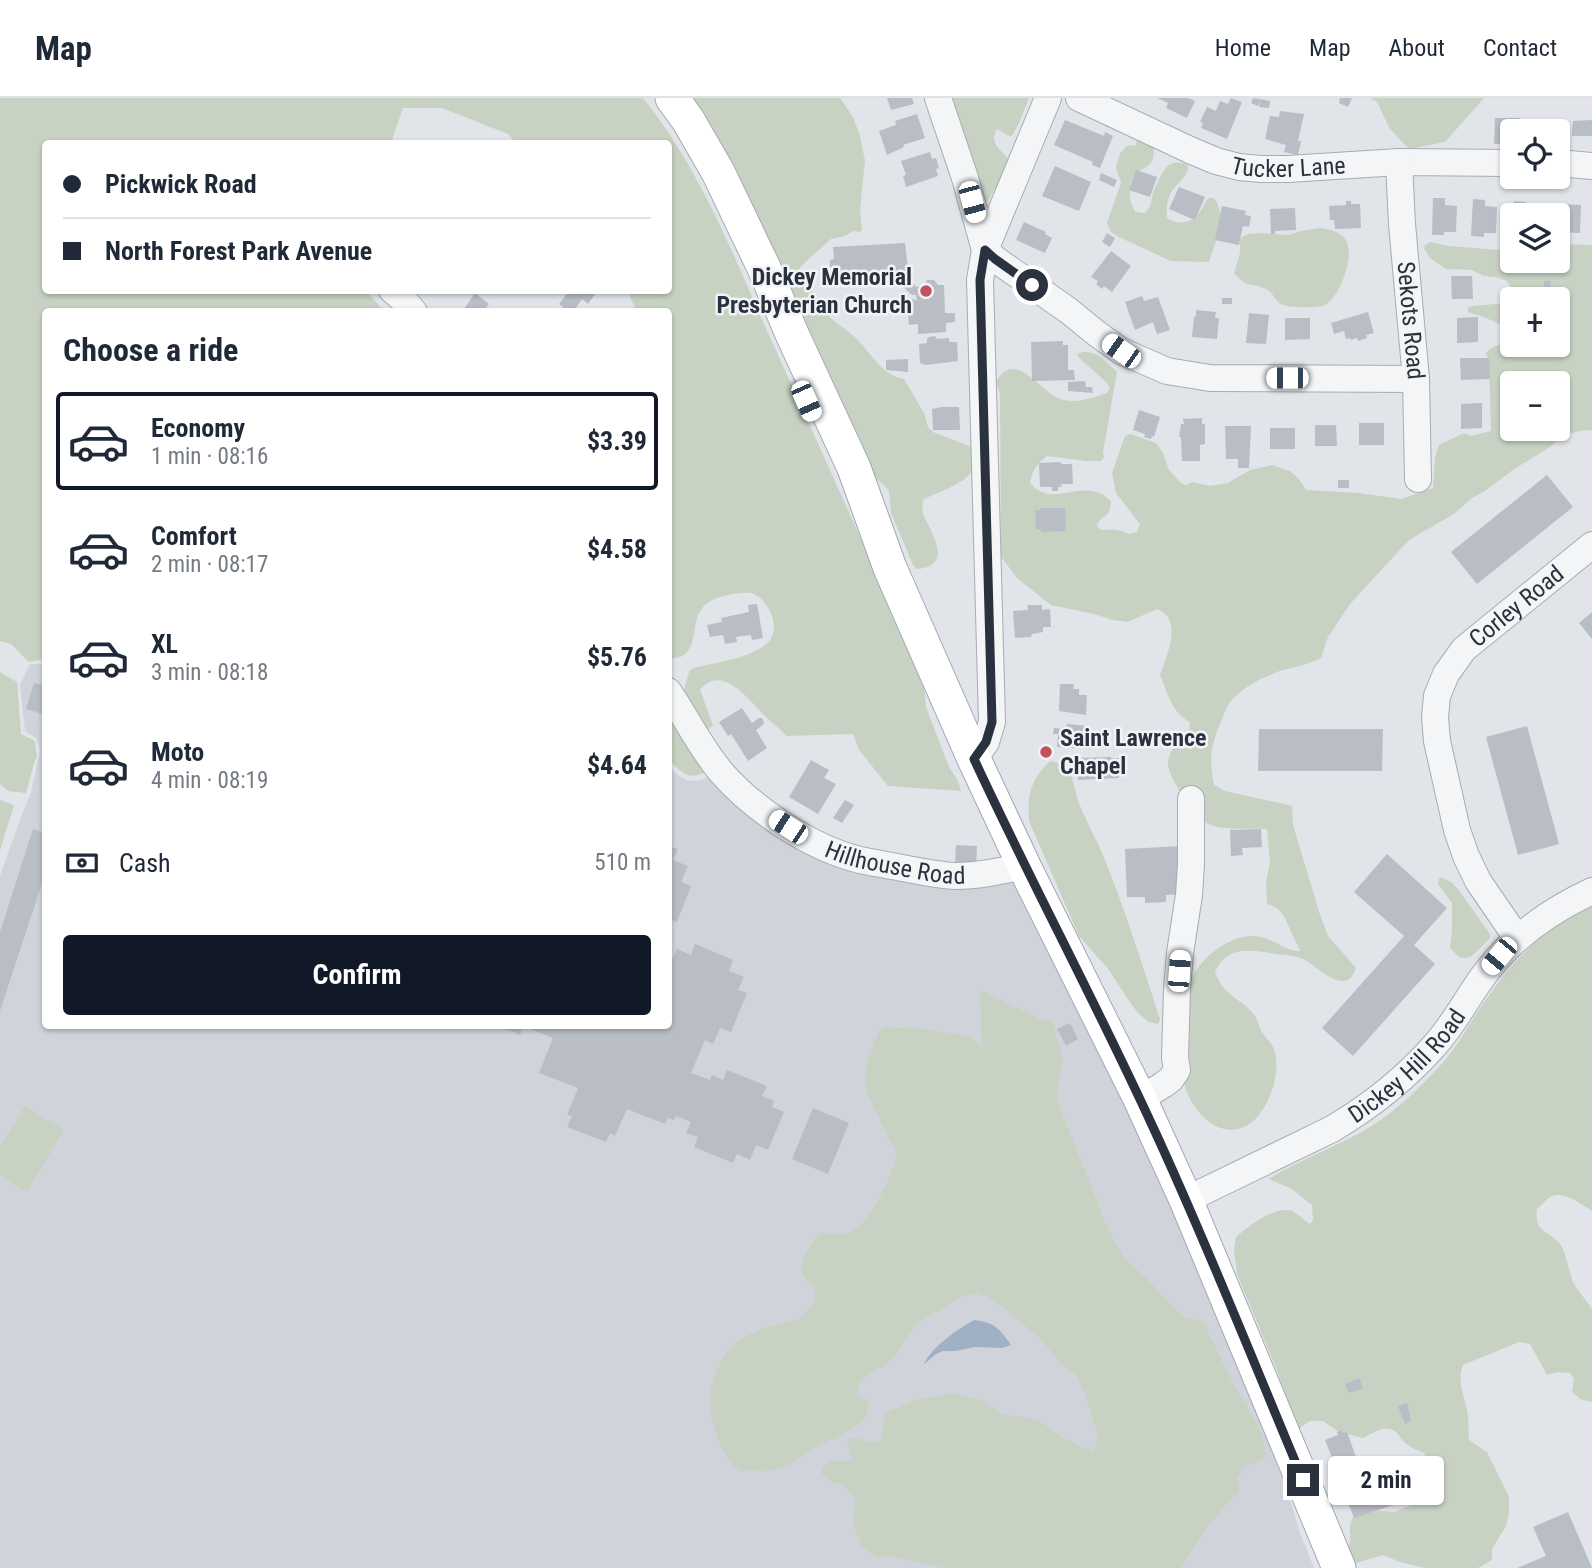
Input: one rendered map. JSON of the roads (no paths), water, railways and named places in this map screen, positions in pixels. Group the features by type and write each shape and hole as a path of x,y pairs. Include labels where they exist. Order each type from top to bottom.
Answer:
{"main road":[{"path":"651,98 689,150 719,207 835,467 890,568"},
{"path":"672,98 707,150 741,217 854,468 890,568 974,759 1140,1099 1186,1200 1339,1568"}],"street":[{"path":"938,98 965,178 985,250 1121,351 1167,371 1210,378 1416,379"},
{"path":"974,759 986,742 992,722 980,280 985,250 1048,98"},
{"name":"Tucker Lane","path":"1079,98 1190,150 1239,167 1288,169 1399,162 1500,163"},
{"name":"Sekots Road","path":"1399,162 1416,379 1418,479"},
{"path":"1570,164 1592,166"},
{"name":"Corley Road","path":"1517,938 1478,880 1457,830 1437,741 1437,696 1447,674 1464,649 1592,545"},
{"name":"Hillhouse Road","path":"672,697 713,761 730,782 775,819 838,853 859,860 957,876 1024,866"},
{"path":"1140,1099 1171,1079 1177,1070 1177,989 1189,895 1191,799"},
{"name":"Dickey Hill Road","path":"1186,1200 1332,1129 1380,1097 1411,1071 1437,1043 1484,975 1517,938 1562,905 1592,891"}],"water":[{"path":"974,1320 996,1327 1011,1345 1002,1348 975,1347 943,1351 923,1365 939,1345"}],"place":[{"name":"Dickey Memorial Presbyterian Church","path":"926,291"},
{"name":"Saint Lawrence Chapel","path":"1046,752"}]}
